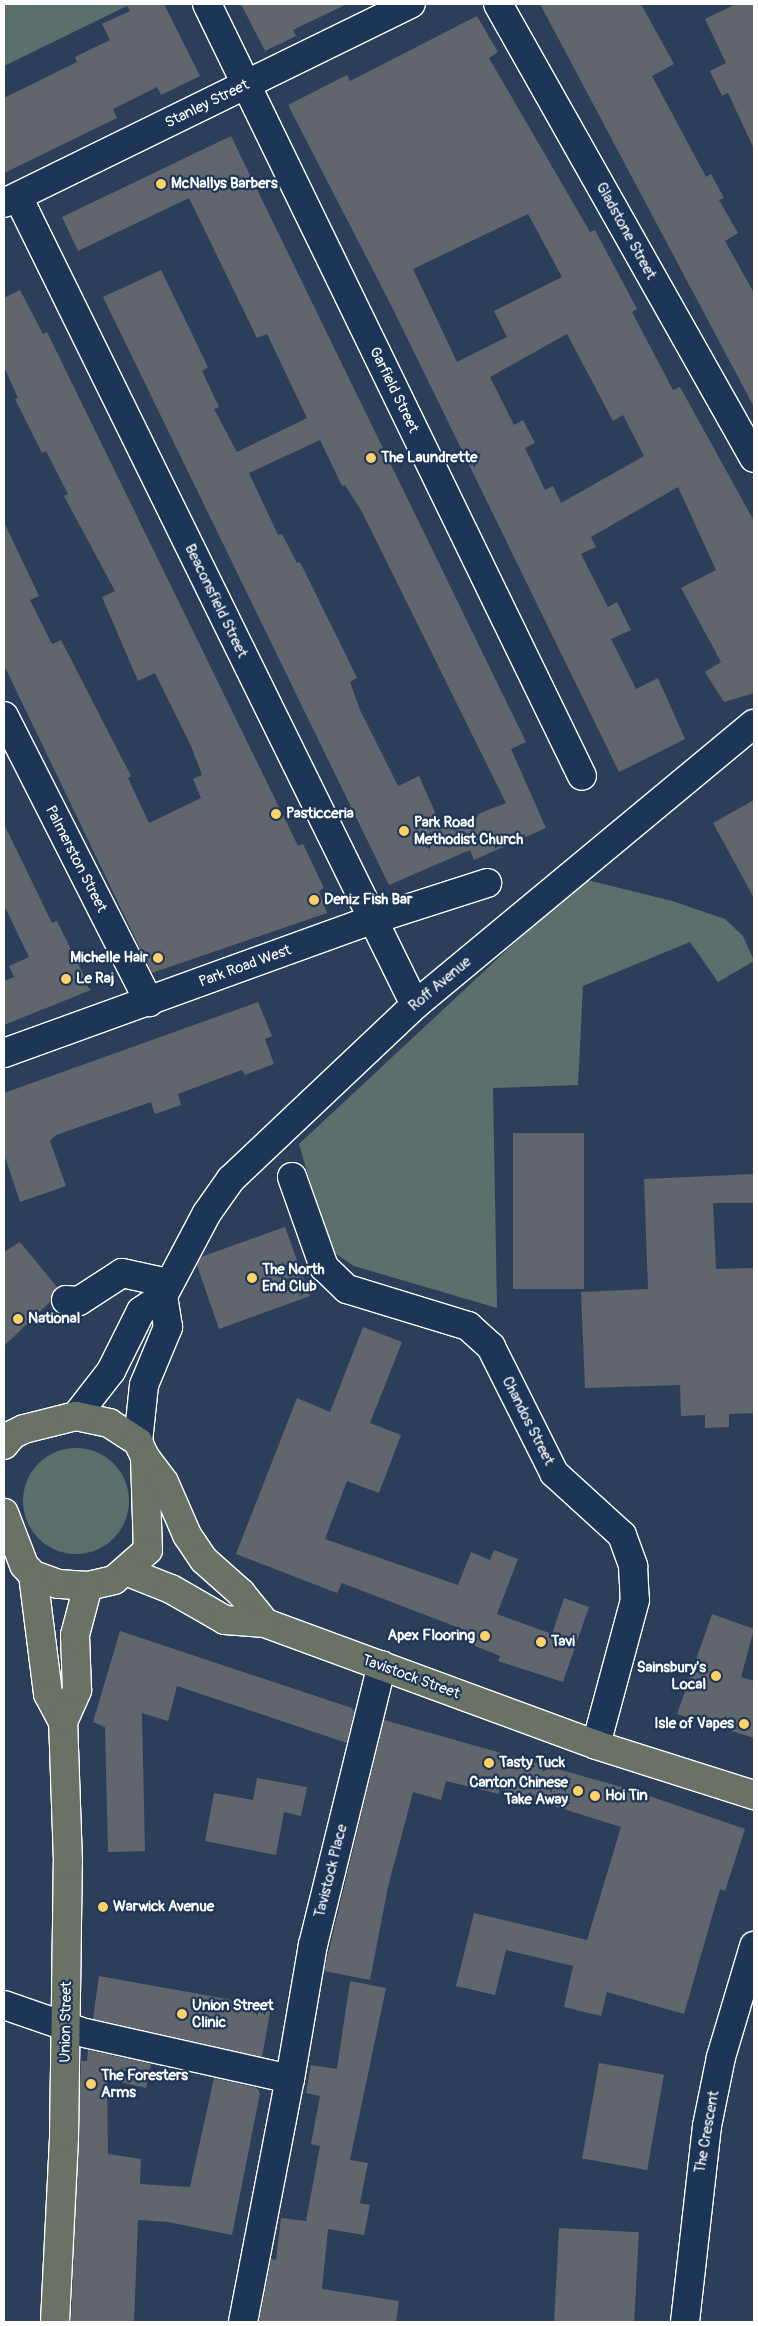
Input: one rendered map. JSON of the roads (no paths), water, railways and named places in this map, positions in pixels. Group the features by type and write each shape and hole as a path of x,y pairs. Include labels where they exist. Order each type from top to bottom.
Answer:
{"main road":[{"path":"6,1437 40,1423 76,1416 109,1423 141,1449 164,1482 187,1535 204,1560 241,1593 265,1623"},
{"path":"20,1564 58,1584 88,1586 128,1572 148,1550 141,1449"},
{"name":"Union Street","path":"4,1513 20,1564 48,1694 64,1722"},
{"name":"Tavistock Street","path":"128,1572 171,1589 226,1620 265,1623 596,1745 754,1794"},
{"name":"Union Street","path":"55,2322 66,2028 68,1862 64,1722 76,1690 76,1627 88,1586"}],"street":[{"name":"Garfield Street","path":"207,4 582,776"},
{"name":"Stanley Street","path":"11,200 411,4"},
{"name":"Gladstone Street","path":"498,4 754,458"},
{"name":"Beaconsfield Street","path":"11,200 415,1005"},
{"name":"Palmerston Street","path":"4,716 149,1002"},
{"name":"Roff Avenue","path":"76,1416 111,1371 141,1312 166,1290 231,1179 415,1005 754,724"},
{"name":"Park Road West","path":"4,1053 372,920 487,883"},
{"name":"Chandos Street","path":"292,1177 324,1267 348,1289 468,1326 490,1347 554,1473 622,1535 632,1566 635,1600 596,1745"},
{"path":"66,1300 79,1301 122,1273 166,1290 168,1327 144,1385 141,1449"},
{"name":"Tavistock Place","path":"243,2322 290,2079 313,1945 382,1665"},
{"name":"The Crescent","path":"686,2322 707,2126 721,2057 754,1946"},
{"path":"4,2005 66,2028 290,2079"}],"place":[{"name":"McNallys Barbers","path":"161,184"},
{"name":"The Laundrette","path":"371,458"},
{"name":"Pasticceria","path":"276,814"},
{"name":"Park Road Methodist Church","path":"404,831"},
{"name":"Deniz Fish Bar","path":"314,900"},
{"name":"Michelle Hair","path":"158,958"},
{"name":"Le Raj","path":"66,979"},
{"name":"The North End Club","path":"252,1278"},
{"name":"National","path":"18,1319"},
{"name":"Apex Flooring","path":"485,1636"},
{"name":"Tavi","path":"541,1642"},
{"name":"Sainsbury's Local","path":"716,1676"},
{"name":"Isle of Vapes","path":"744,1724"},
{"name":"Tasty Tuck","path":"489,1763"},
{"name":"Canton Chinese Take Away","path":"578,1791"},
{"name":"Hoi Tin","path":"595,1796"},
{"name":"Warwick Avenue","path":"103,1907"},
{"name":"Union Street Clinic","path":"182,2014"},
{"name":"The Foresters Arms","path":"91,2084"}]}
